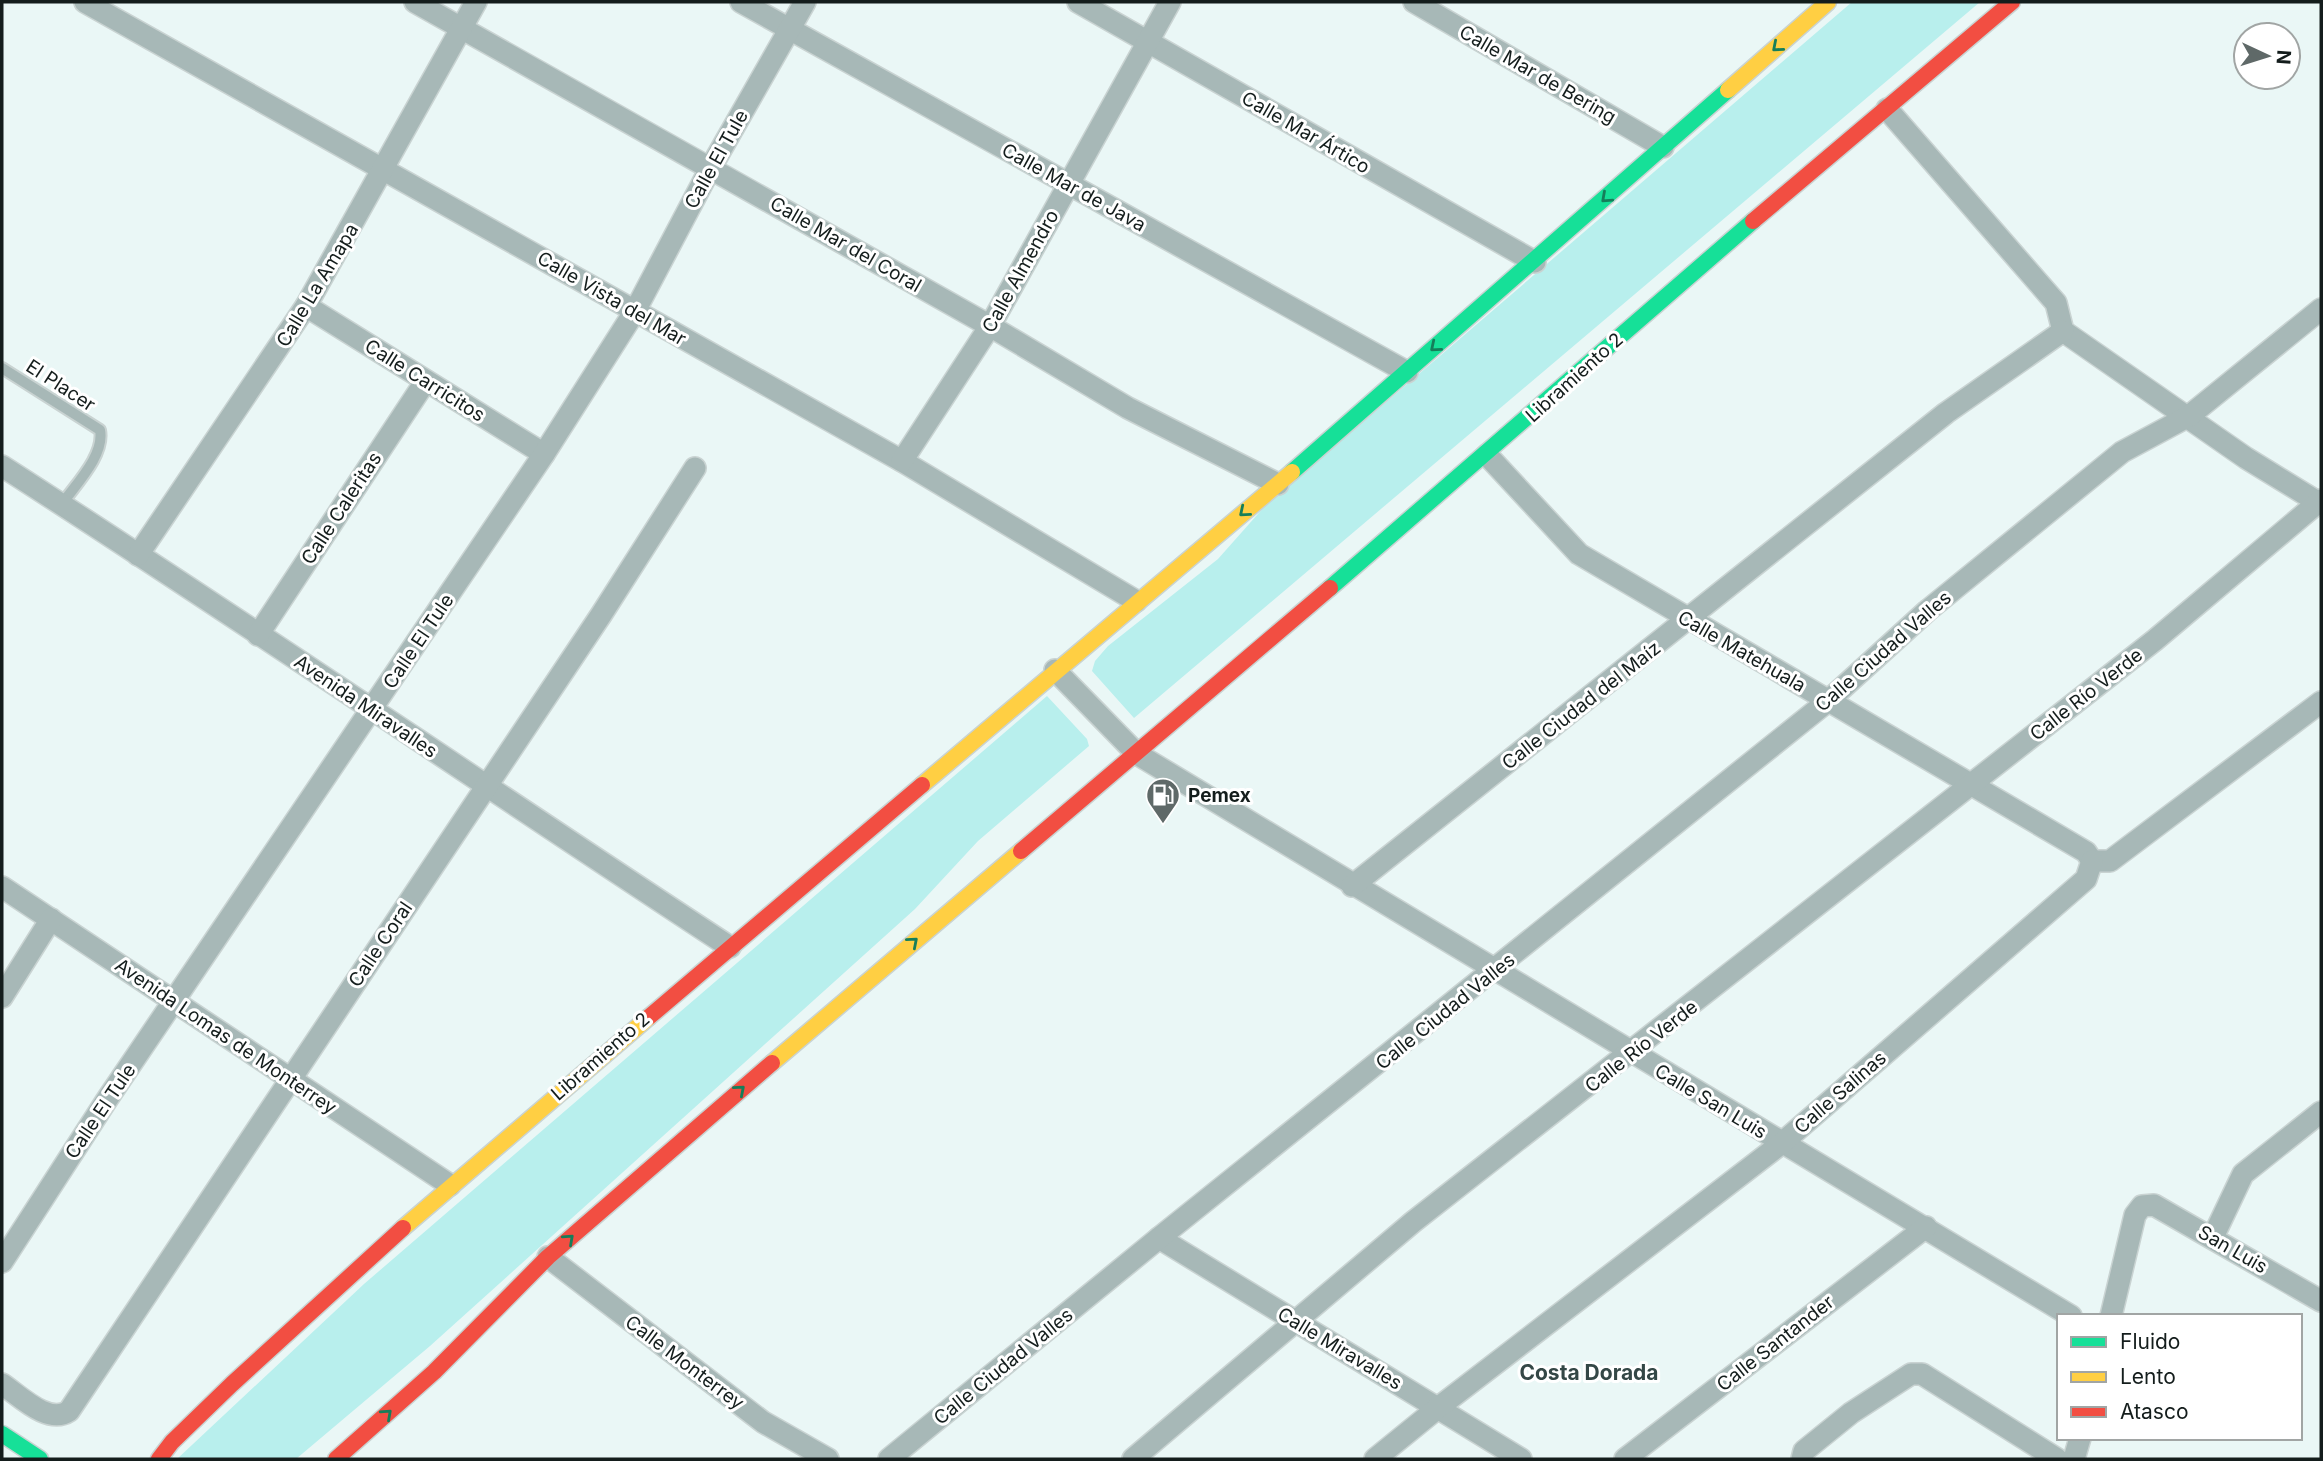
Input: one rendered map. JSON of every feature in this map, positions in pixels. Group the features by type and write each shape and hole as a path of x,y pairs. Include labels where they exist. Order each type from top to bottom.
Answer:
{"main road":[{"name":"Libramiento 2","path":"159,1459 172,1442 241,1375 450,1185 1136,601 1278,484 1535,262 1828,2"},
{"name":"Libramiento 2","path":"336,1459 434,1372 548,1257 782,1054 1487,455 1703,264 2012,2"},
{"path":"2,1434 40,1459"}],"street":[{"name":"Calle Vista del Mar","path":"85,2 115,9 384,169 902,461 1136,601"},
{"name":"Calle Mar del Coral","path":"415,2 711,167 1128,408 1278,484"},
{"name":"Calle La Amapa","path":"138,555 306,306 476,2"},
{"name":"Calle Mar de Java","path":"741,2 1407,372"},
{"name":"Calle El Tule","path":"2,1262 108,1098 544,454 635,311 711,167 805,2"},
{"name":"Calle Mar Ártico","path":"1078,2 1535,262"},
{"name":"Calle Almendro","path":"902,461 990,326 1170,2"},
{"name":"Calle Mar de Bering","path":"1414,2 1663,147"},
{"path":"1887,109 2056,303 2063,331 2246,458 2320,502"},
{"name":"Calle Carricitos","path":"306,306 544,454"},
{"name":"Calle Ciudad Valles","path":"889,1459 1159,1238 1495,971 1828,701 1927,611 2122,452 2189,416 2321,309"},
{"name":"Calle Ciudad del Maíz","path":"1352,886 1946,413 2063,331"},
{"name":"Calle Caleritas","path":"258,635 425,382"},
{"name":"Calle Matehuala","path":"1487,455 1579,554 2086,852 2092,861"},
{"name":"Avenida Miravalles","path":"2,466 374,708 485,787 730,947"},
{"name":"Calle Coral","path":"2,1384 50,1416 61,1417 69,1411 695,468"},
{"name":"Calle Río Verde","path":"1133,1459 1413,1222 1633,1053 2155,640 2320,502"},
{"path":"1055,670 1137,754"},
{"path":"2092,861 2110,861 2321,702"},
{"name":"Calle San Luis","path":"1137,754 1352,886 2068,1314"},
{"name":"Calle Salinas","path":"1375,1459 1439,1406 1782,1143 2086,879 2092,861"},
{"name":"Avenida Lomas de Monterrey","path":"2,887 450,1185"},
{"path":"2,997 51,919"},
{"path":"2213,1237 2244,1174 2321,1112"},
{"name":"San Luis","path":"2111,1314 2135,1215 2142,1206 2154,1205 2321,1301"},
{"name":"Calle Santander","path":"1625,1459 1926,1227"},
{"name":"Calle Miravalles","path":"1159,1238 1296,1323 1439,1406 1521,1459"},
{"name":"Calle Monterrey","path":"548,1257 763,1422 828,1459"},
{"path":"1802,1459 1804,1451 1851,1413 1911,1374 1922,1374 2057,1459"},
{"path":"2074,1459 2079,1440"}],"lane":[{"name":"El Placer","path":"2,368 100,430 102,441 97,451 62,505"}],"shaded area":[{"path":"1852,2 1980,2 1134,718 1092,671 1095,661 1108,646 1218,559 1265,506"},
{"path":"1047,696 1087,739 1089,746 978,841 915,909 430,1346 296,1459 177,1459 364,1284"}],"traffic: fast":[{"path":"1292,472 1728,90"},
{"path":"1330,588 1753,221"},
{"path":"2,1434 40,1459"}],"traffic: slow":[{"path":"1728,90 1828,2"},
{"path":"922,785 1292,472"},
{"path":"772,1063 1021,851"},
{"path":"403,1228 649,1017"}],"traffic: jam":[{"path":"1753,221 2012,2"},
{"path":"1021,851 1330,588"},
{"path":"649,1017 922,785"},
{"path":"336,1459 434,1372 548,1257 772,1063"},
{"path":"159,1459 172,1442 232,1384 403,1228"}],"place":[{"name":"Pemex","path":"1163,825"}],"district":[{"name":"Costa Dorada","path":"1589,1373"}]}
